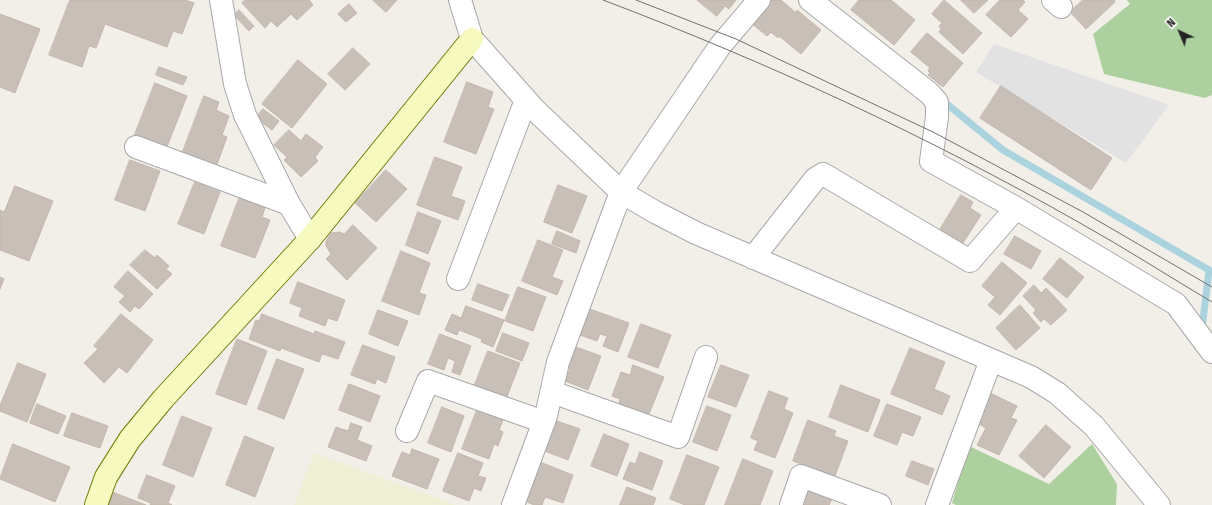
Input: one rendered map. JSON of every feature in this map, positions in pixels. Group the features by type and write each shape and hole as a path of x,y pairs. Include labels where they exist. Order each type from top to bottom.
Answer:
{"street":[{"path":"221,0 235,84 244,116 289,204 310,239"},
{"path":"460,0 472,39 535,110 621,192 696,234 1031,377 1057,393 1094,426 1159,505"},
{"path":"513,505 544,422 558,362 621,192 728,36 759,0"},
{"path":"810,0 929,93 937,102 938,117 931,161 1016,208 1176,304 1212,352"},
{"path":"96,505 106,477 130,439 163,399 310,239 472,39"},
{"path":"458,279 526,100"},
{"path":"136,147 289,204"},
{"path":"753,258 815,180 823,174 970,261 1016,208"},
{"path":"552,392 678,437 706,357"},
{"path":"937,505 991,360"},
{"path":"407,431 428,381 544,422"},
{"path":"791,505 802,476 880,505"}],"green space":[{"path":"1127,0 1212,0 1212,95 1205,98 1104,74 1093,34 1130,4"},
{"path":"1092,444 1117,484 1116,505 956,505 952,503 969,446 1049,484"},
{"path":"314,453 456,505 294,505"}],"shaded area":[{"path":"994,44 1169,105 1126,163 976,72"}],"building":[{"path":"70,0 185,0 194,3 182,34 173,31 167,47 105,24 96,48 89,46 82,67 49,55"},
{"path":"245,0 309,0 313,5 297,20 291,14 277,27 271,21 265,28 242,3"},
{"path":"373,0 397,0 386,12"},
{"path":"697,0 736,0 729,9 725,6 717,16"},
{"path":"770,0 781,0 796,13 797,10 821,30 801,54 779,36 778,38 771,32 767,36 751,23"},
{"path":"859,0 891,0 915,20 894,45 851,10"},
{"path":"944,0 982,33 963,54 939,32 941,29 939,26 942,23 932,14"},
{"path":"961,0 988,0 974,13"},
{"path":"1000,0 1023,0 1025,2 1018,10 1028,19 1011,37 986,15"},
{"path":"1083,0 1114,0 1115,2 1086,29 1070,12"},
{"path":"349,4 357,13 346,22 338,14"},
{"path":"239,10 254,26 249,31 234,15"},
{"path":"0,14 40,29 15,93 0,87"},
{"path":"927,33 963,63 943,87 928,75 930,73 928,71 930,68 911,52"},
{"path":"353,48 370,64 345,90 328,74"},
{"path":"298,60 327,84 292,128 262,104"},
{"path":"159,67 187,77 183,85 156,75"},
{"path":"467,82 493,92 488,107 494,109 476,154 444,142"},
{"path":"155,83 187,96 166,149 134,137"},
{"path":"1001,86 1112,158 1091,190 980,118"},
{"path":"204,96 219,102 216,110 229,116 222,135 227,137 216,167 182,154"},
{"path":"263,109 279,121 272,130 256,118"},
{"path":"289,130 301,141 306,134 323,147 315,157 318,161 301,177 284,160 287,157 274,145"},
{"path":"435,157 462,167 451,196 465,201 458,220 417,205"},
{"path":"130,160 160,171 145,211 115,200"},
{"path":"386,170 407,189 376,222 355,203"},
{"path":"195,182 220,192 204,234 178,224"},
{"path":"558,185 587,196 572,233 544,222"},
{"path":"15,186 53,201 29,261 0,250 0,210 4,212"},
{"path":"961,195 973,202 970,208 981,215 963,243 952,236 950,240 938,233"},
{"path":"240,196 266,205 262,217 270,220 255,258 221,246"},
{"path":"418,212 441,221 428,254 406,245"},
{"path":"353,225 377,248 347,280 326,259 331,254 326,246 326,241 331,233 340,232 344,234"},
{"path":"557,231 580,241 576,253 552,244"},
{"path":"1015,236 1041,251 1031,269 1004,254"},
{"path":"538,240 563,250 552,277 563,281 557,295 522,281"},
{"path":"145,250 155,258 157,255 169,266 166,269 172,274 157,289 130,265"},
{"path":"401,251 430,263 419,293 426,295 419,315 382,301"},
{"path":"1060,258 1084,277 1067,298 1043,279"},
{"path":"1002,262 1027,283 1000,315 988,305 995,297 982,286"},
{"path":"128,271 153,294 139,309 135,306 130,312 119,302 125,296 114,287"},
{"path":"0,277 4,279 0,289"},
{"path":"298,282 345,300 337,321 328,318 325,326 299,316 302,308 290,303"},
{"path":"478,284 509,295 502,311 472,300"},
{"path":"1034,285 1041,293 1046,288 1067,310 1051,325 1044,319 1041,322 1033,313 1036,310 1023,296"},
{"path":"518,287 546,297 533,331 505,321"},
{"path":"1020,305 1040,328 1016,350 996,328"},
{"path":"466,306 504,320 493,347 481,342 482,339 459,330 457,335 445,330 452,314 461,318"},
{"path":"587,308 629,323 618,352 603,346 607,336 600,334 597,341 577,334"},
{"path":"378,310 408,321 398,346 369,334"},
{"path":"121,314 153,340 127,373 119,367 104,383 84,363 98,349 94,346"},
{"path":"262,314 314,334 315,331 345,342 338,359 322,354 319,362 281,348 280,351 249,339 256,320 259,321"},
{"path":"641,324 671,335 658,368 628,357"},
{"path":"503,333 529,343 522,361 496,351"},
{"path":"440,334 471,346 460,375 452,372 455,361 448,358 444,370 428,364"},
{"path":"237,339 267,351 246,405 216,394"},
{"path":"363,345 395,357 386,383 377,379 375,384 351,375"},
{"path":"573,346 601,356 588,390 565,381 570,369 564,367"},
{"path":"910,348 945,362 934,389 950,396 942,415 891,394"},
{"path":"488,351 520,363 506,399 474,387"},
{"path":"277,359 304,369 284,419 258,409"},
{"path":"18,363 46,374 27,422 0,411 0,406"},
{"path":"633,365 664,377 649,414 619,403 620,399 612,396 621,372 630,375"},
{"path":"721,365 749,375 736,407 708,397"},
{"path":"349,384 380,396 370,422 339,410"},
{"path":"841,385 880,400 868,432 829,417"},
{"path":"769,391 788,398 784,409 793,413 775,458 754,450 758,441 751,438"},
{"path":"986,391 1017,406 1011,418 1017,420 999,455 977,445 986,428 972,420"},
{"path":"37,404 66,416 58,434 30,423"},
{"path":"887,404 921,417 913,436 902,432 897,445 874,436"},
{"path":"707,406 731,415 717,451 693,442"},
{"path":"442,407 464,416 451,452 428,443"},
{"path":"477,410 503,420 499,430 503,432 498,446 494,444 489,459 462,449"},
{"path":"72,413 108,426 100,448 64,436"},
{"path":"182,416 212,428 193,477 163,465"},
{"path":"554,420 580,429 568,460 542,450"},
{"path":"808,420 836,431 834,436 848,441 835,476 793,461"},
{"path":"351,423 362,427 357,440 372,446 366,461 328,447 336,427 348,431"},
{"path":"1046,425 1071,447 1044,478 1019,456"},
{"path":"604,434 629,444 617,476 591,466"},
{"path":"245,436 274,448 255,497 226,485"},
{"path":"13,444 70,467 55,502 0,479"},
{"path":"412,449 439,459 427,489 392,476 402,452 410,455"},
{"path":"640,452 663,461 652,490 623,479 630,462 635,464"},
{"path":"458,453 483,463 478,476 486,478 481,491 474,488 469,501 443,491"},
{"path":"687,455 719,467 704,505 685,505 670,499"},
{"path":"743,459 773,471 760,505 725,505"},
{"path":"912,461 934,469 928,485 906,476"},
{"path":"540,462 573,475 563,503 545,497 542,505 534,505 525,501"},
{"path":"147,475 175,486 168,503 172,505 150,505 151,503 138,498"},
{"path":"627,487 656,498 653,505 620,505"},
{"path":"808,490 832,499 829,505 802,505"},
{"path":"112,492 146,505 107,505"}],"waterway":[{"path":"942,100 1003,150 1209,270 1202,329"}],"tram line":[{"path":"603,0 786,75 846,102 964,160 1080,223 1212,302"},
{"path":"636,0 736,39 935,133 1083,212 1212,287"}]}
